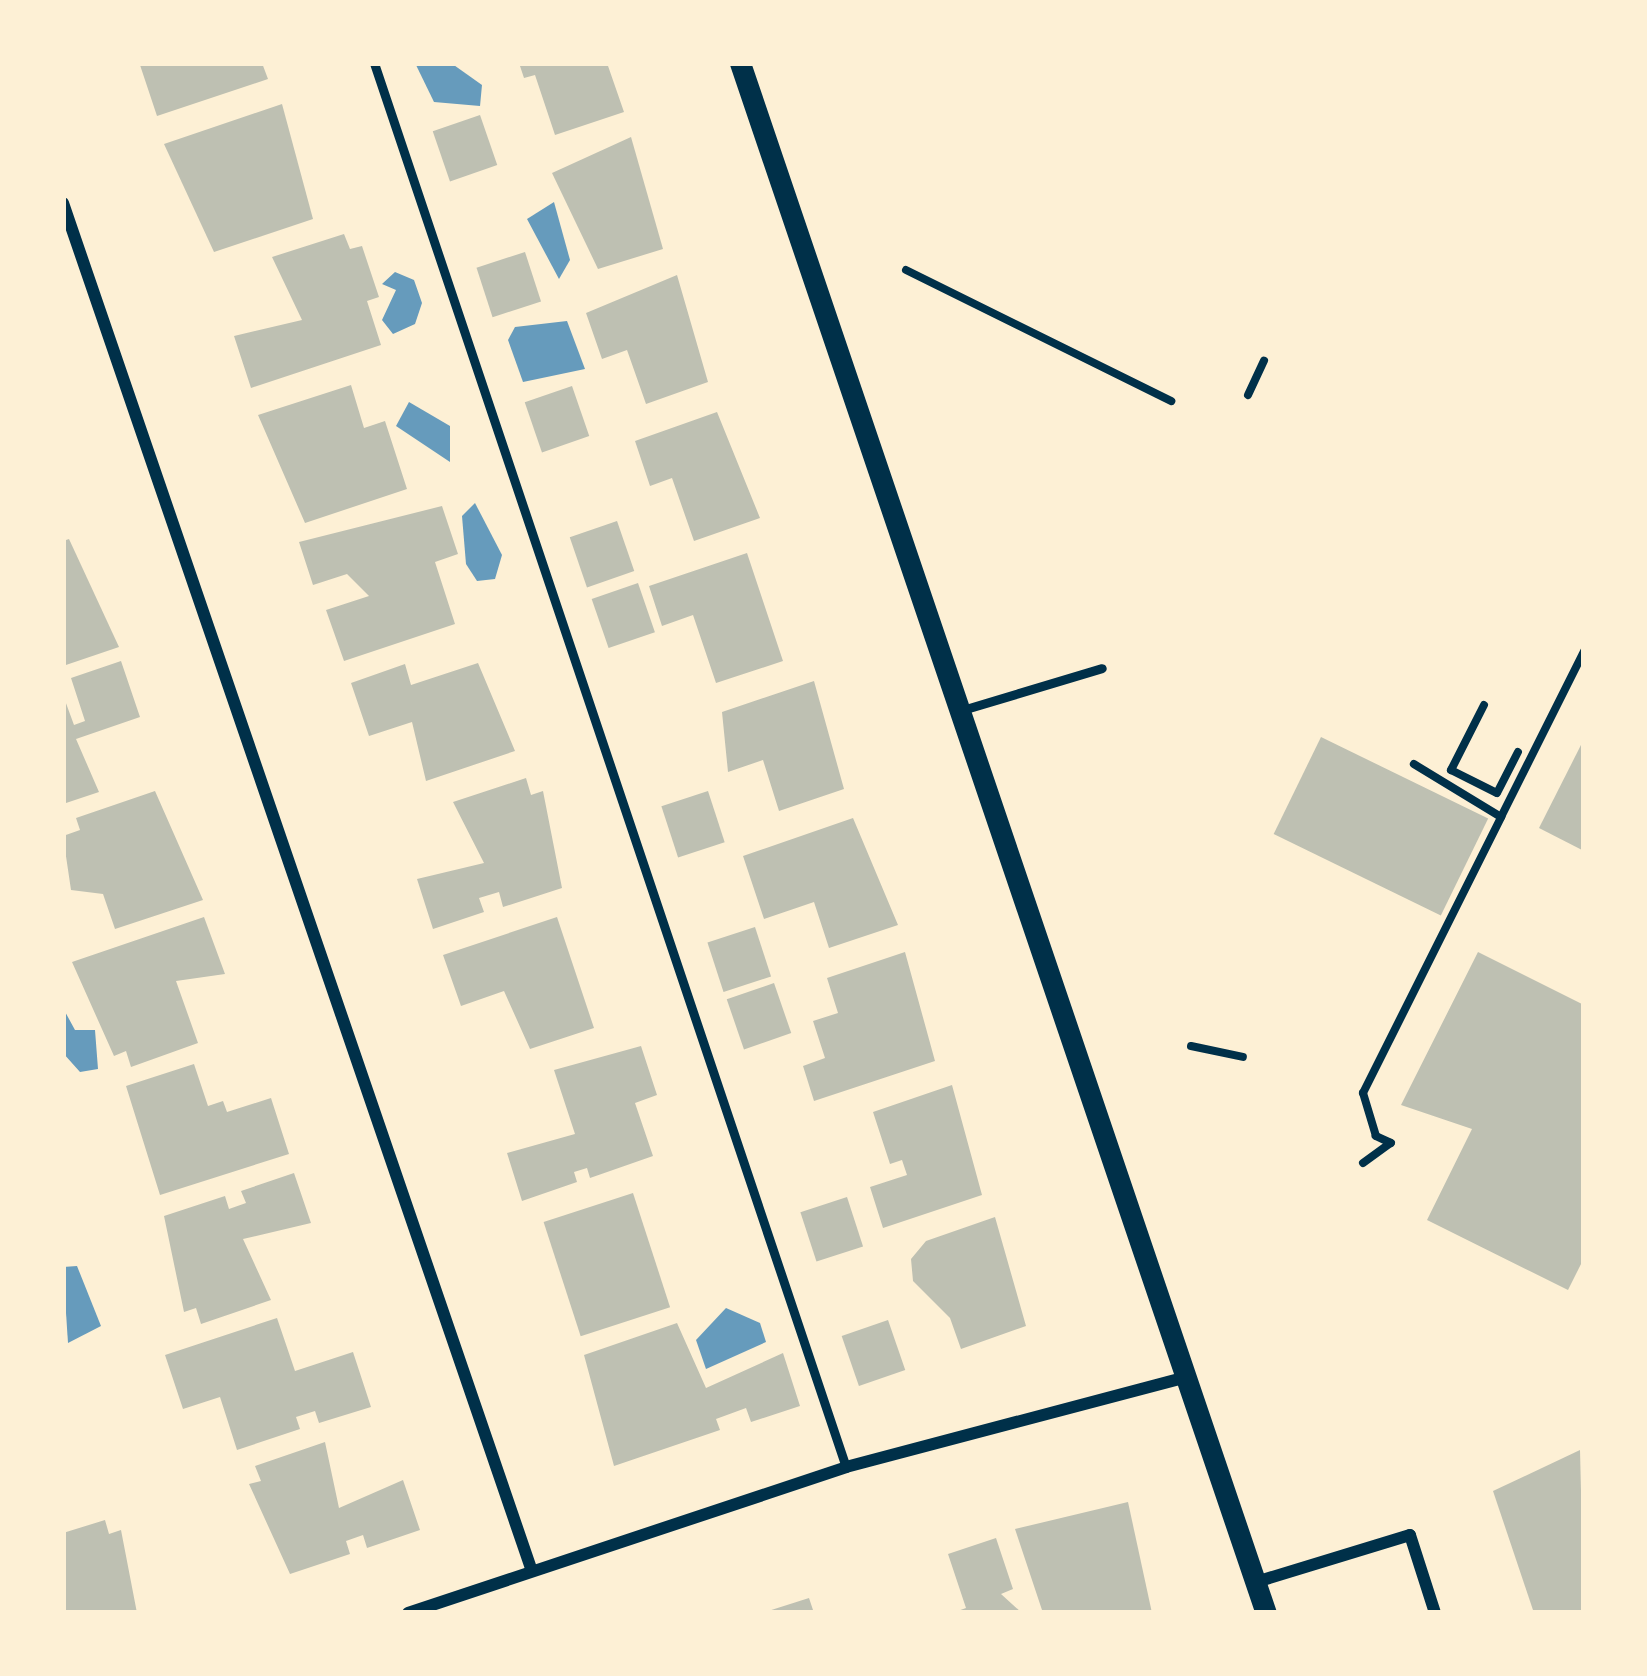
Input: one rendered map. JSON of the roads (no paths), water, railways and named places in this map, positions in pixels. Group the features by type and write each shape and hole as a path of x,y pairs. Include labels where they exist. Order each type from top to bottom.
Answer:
{"street":[{"path":"740,63 1266,1613"},
{"path":"63,203 532,1571"},
{"path":"408,1613 847,1467 1184,1378"},
{"path":"1256,1582 1410,1535 1435,1613"}],"lane":[{"path":"374,63 847,1467"},
{"path":"959,711 1102,668"}],"water":[{"path":"451,63 482,85 480,106 434,102 416,65"},
{"path":"554,202 570,260 559,279 527,219"},
{"path":"395,272 414,280 422,303 415,324 393,334 382,320 396,290 382,284"},
{"path":"567,321 585,369 523,382 508,340 515,327"},
{"path":"409,402 450,426 450,462 396,426"},
{"path":"475,503 502,555 495,579 477,581 466,564 462,516"},
{"path":"63,1008 75,1030 95,1030 98,1069 80,1072 63,1053"},
{"path":"77,1266 101,1326 68,1343 63,1267"},
{"path":"726,1308 760,1323 766,1342 706,1369 696,1340"}]}
